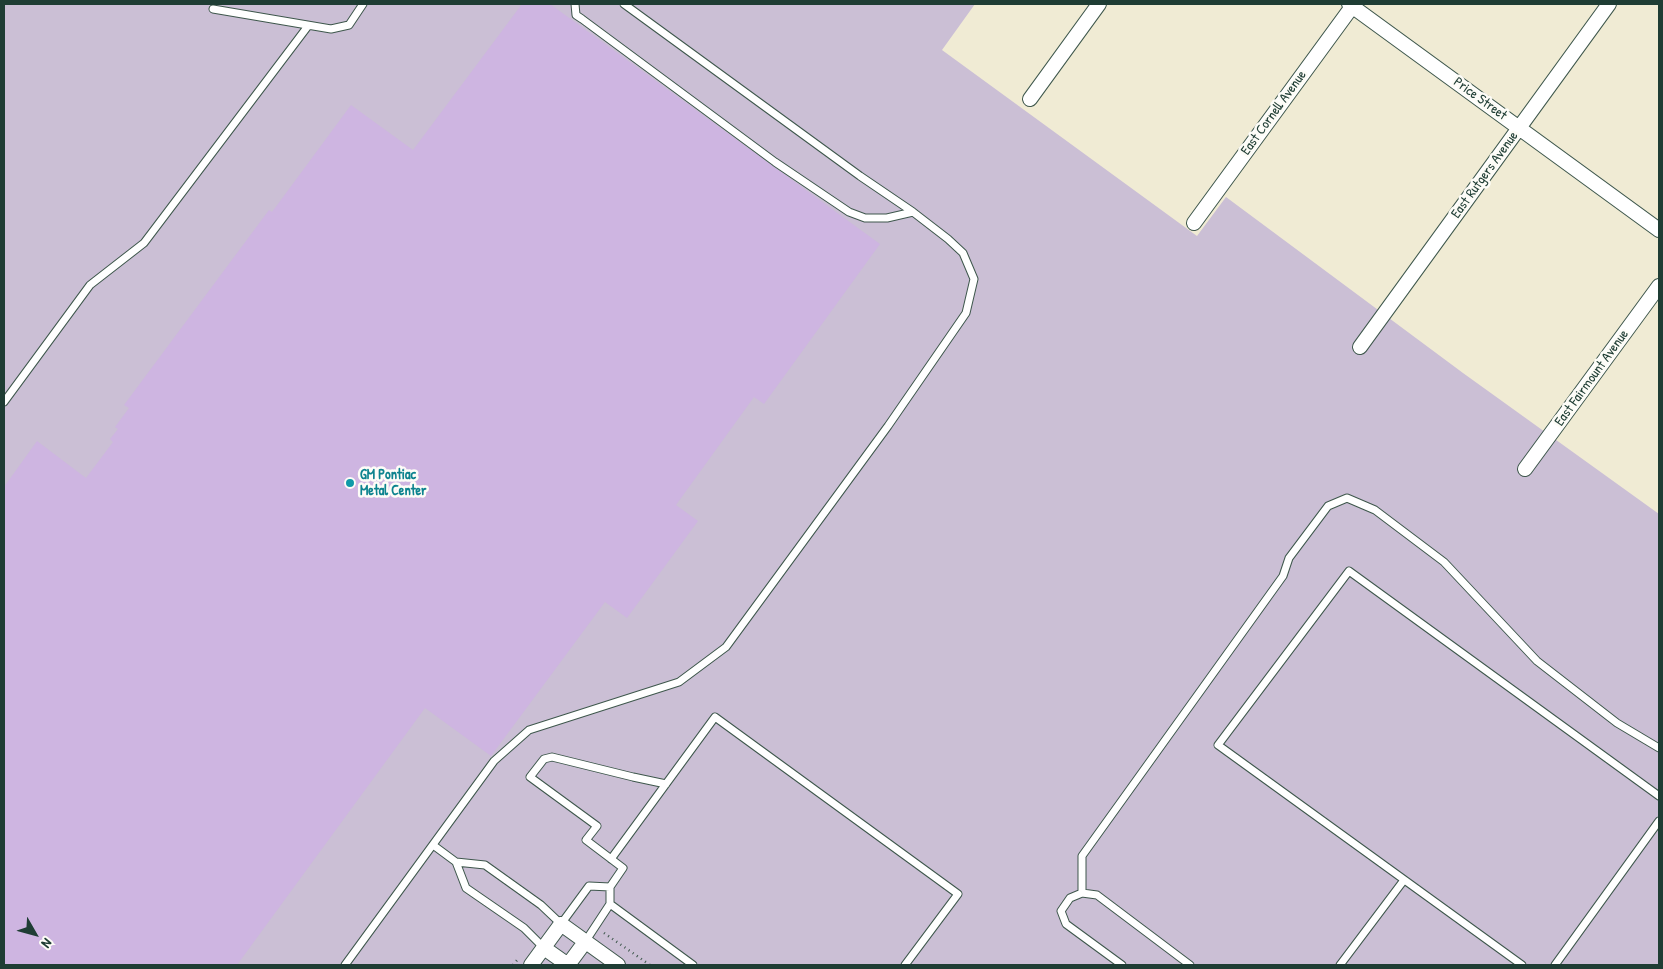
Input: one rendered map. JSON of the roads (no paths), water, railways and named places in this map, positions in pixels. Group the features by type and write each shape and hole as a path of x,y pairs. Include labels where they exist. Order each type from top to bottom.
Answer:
{"street":[{"path":"1030,99 1099,4"},
{"name":"Price Street","path":"1352,4 1659,230"},
{"name":"East Cornell Avenue","path":"1194,223 1352,4"},
{"name":"East Rutgers Avenue","path":"1360,346 1609,4"},
{"name":"East Fairmount Avenue","path":"1525,470 1659,286"},
{"path":"531,965 561,924 618,965"},
{"path":"544,948 568,965 585,942"}],"lane":[{"path":"213,9 331,29 349,25 363,4"},
{"path":"575,4 576,14 582,19 775,162 849,212 865,218 887,218 913,212"},
{"path":"345,965 494,761 529,730 679,682 726,646 888,426 966,313 974,279 963,253 948,238 624,4"},
{"path":"4,402 90,285 144,243 308,26"},
{"path":"1082,893 1082,856 1283,576 1289,558 1328,506 1348,498 1375,510 1444,562 1538,661 1617,723 1659,748"},
{"path":"1522,965 1218,745 1348,571 1659,796"},
{"path":"611,859 715,717 958,894 905,965"},
{"path":"585,942 610,904 610,887 624,868 586,840 597,826 530,778 544,758 552,757 666,784"},
{"path":"1555,965 1659,821"},
{"path":"433,845 456,862 466,888 524,928 544,948"},
{"path":"456,862 485,864 541,905 561,924 588,886 610,887"},
{"path":"1340,965 1404,880"},
{"path":"1122,965 1066,924 1061,911 1070,898 1082,893 1097,895 1190,965"},
{"path":"610,904 693,965"}],"place":[{"name":"GM Pontiac Metal Center","path":"350,483"}]}
